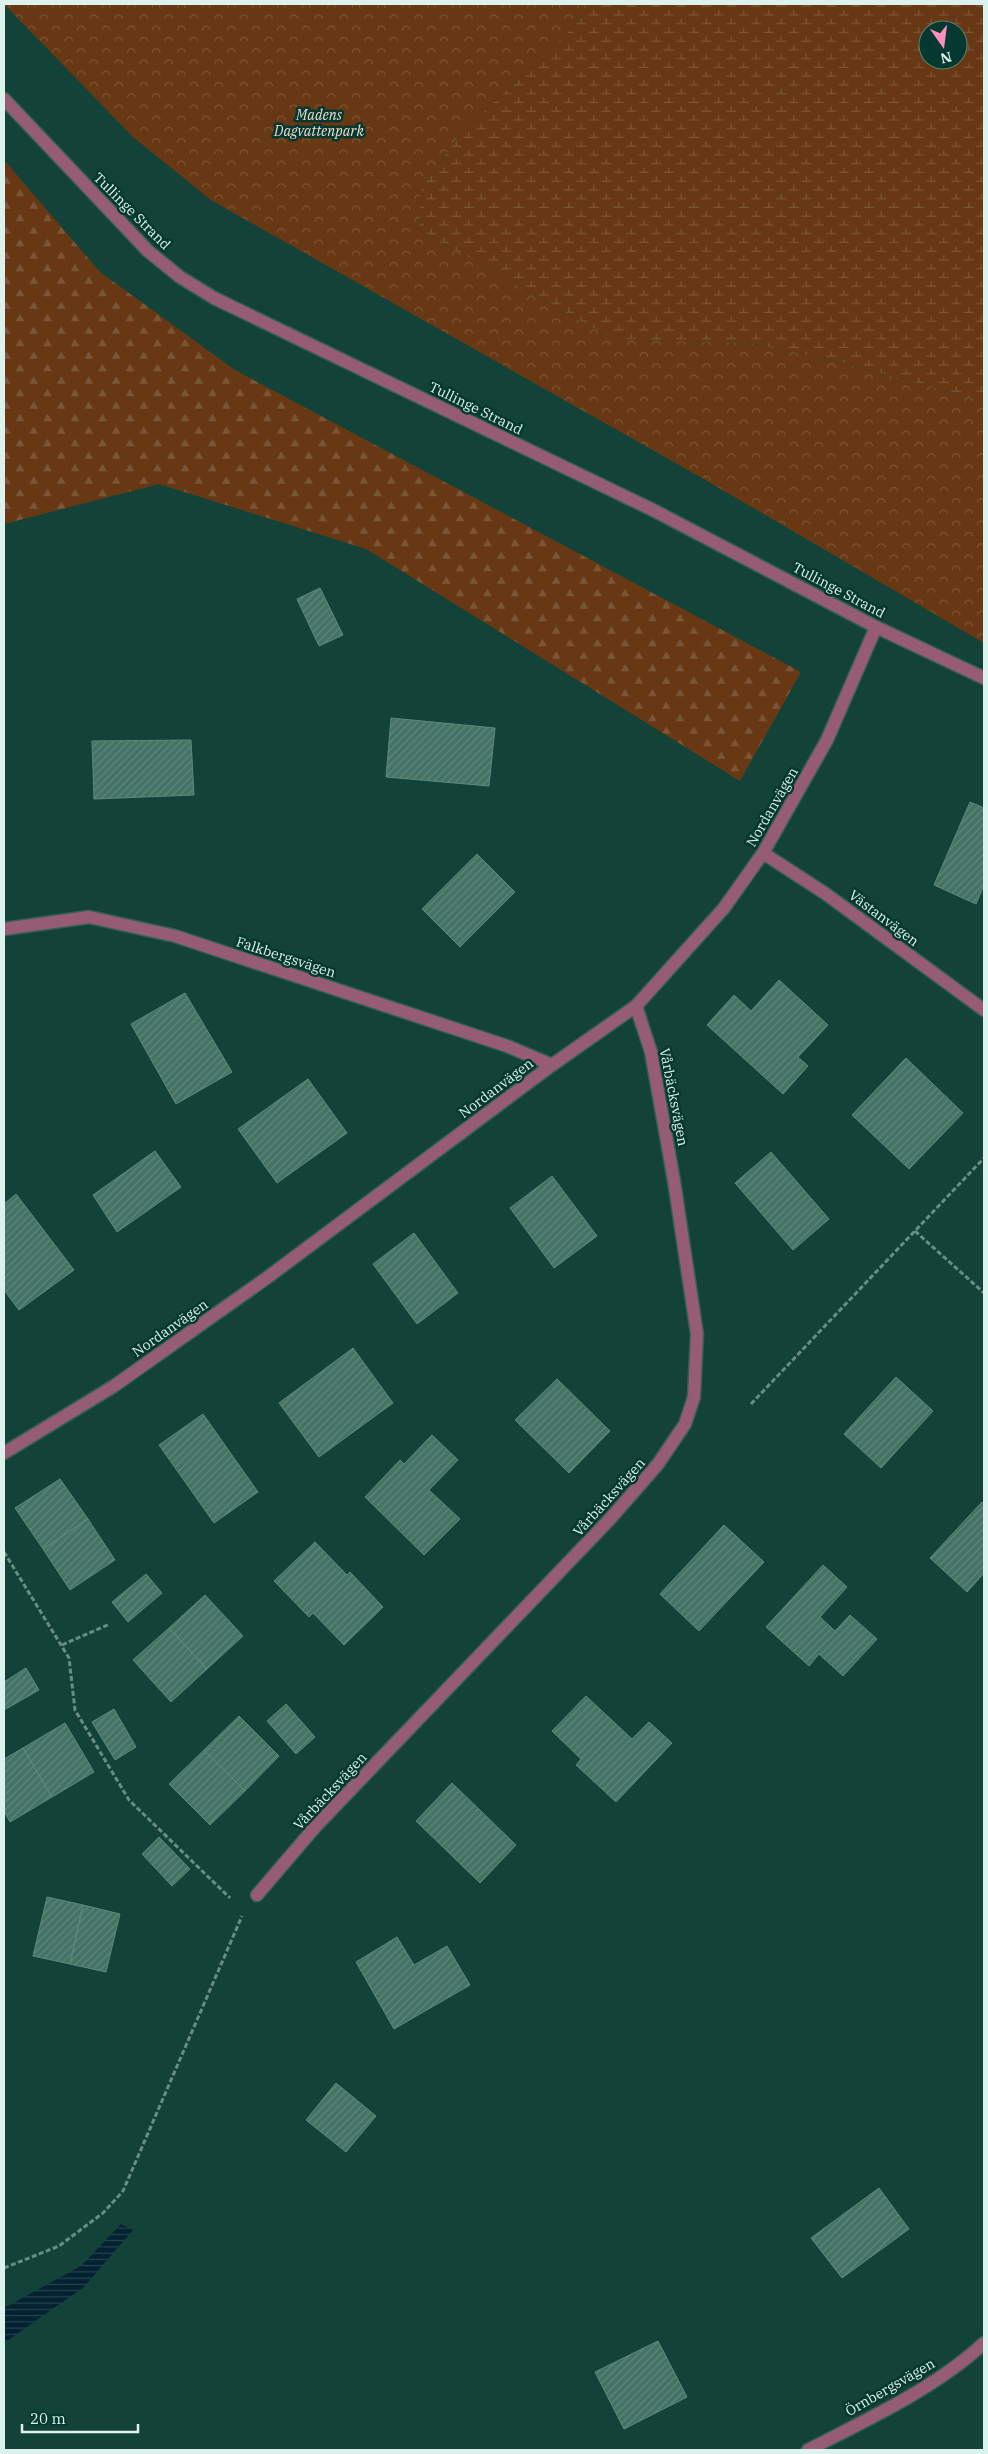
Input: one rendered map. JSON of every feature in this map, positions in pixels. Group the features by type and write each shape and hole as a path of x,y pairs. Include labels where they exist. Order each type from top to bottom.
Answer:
{"street":[{"name":"Tullinge Strand","path":"4,99 148,251 180,277 214,298 655,511 876,626 984,678"},
{"name":"Nordanvägen","path":"4,1453 114,1386 268,1277 552,1065 636,1006 724,908 763,853 827,740 876,626"},
{"name":"Västanvägen","path":"763,853 826,894 984,1010"},
{"name":"Falkbergsvägen","path":"4,929 89,916 175,936 507,1046 552,1065"},
{"name":"Vårbäcksvägen","path":"257,1895 316,1826 610,1519 658,1464 685,1424 694,1397 697,1334 674,1180 651,1052 636,1006"},
{"name":"Örnbergsvägen","path":"808,2450 903,2400 973,2353 984,2343"}],"path":[{"path":"751,1404 984,1158"},
{"path":"914,1231 984,1293"},
{"path":"4,1552 69,1658 75,1710 129,1800 245,1912"},
{"path":"62,1645 110,1624"},
{"path":"4,2268 59,2246 102,2213 123,2191 245,1912 257,1895"}],"green space":[{"name":"Madens Dagvattenpark","path":"4,4 593,4 568,32 461,133 421,187 419,230 613,339 749,343 836,361 984,401 984,643 702,478 211,200 133,137"},
{"path":"593,4 984,4 984,401 836,361 749,343 613,339 419,230 421,187 461,133 568,32"},
{"path":"4,160 100,272 235,370 801,672 740,781 366,549 159,484 4,524"}],"water":[{"path":"121,2224 133,2230 84,2287 4,2343 4,2308 81,2266"}],"building":[{"path":"320,588 343,635 319,646 297,599"},
{"path":"391,718 495,728 489,786 386,777"},
{"path":"191,740 194,795 94,799 92,741"},
{"path":"970,802 984,808 984,885 976,904 934,885"},
{"path":"477,854 515,892 460,947 422,909"},
{"path":"779,980 828,1025 798,1057 808,1066 783,1094 707,1025 734,995 751,1011"},
{"path":"185,993 232,1072 176,1104 131,1024"},
{"path":"906,1058 963,1113 909,1169 852,1115"},
{"path":"308,1079 347,1133 277,1183 238,1129"},
{"path":"155,1151 181,1187 117,1232 93,1195"},
{"path":"771,1152 829,1219 793,1250 735,1183"},
{"path":"552,1176 597,1236 554,1268 510,1208"},
{"path":"16,1194 74,1270 19,1310 4,1290 4,1204"},
{"path":"414,1233 458,1293 417,1324 373,1264"},
{"path":"353,1348 393,1403 319,1457 279,1403"},
{"path":"896,1377 933,1411 881,1468 844,1434"},
{"path":"557,1379 610,1431 569,1473 515,1420"},
{"path":"203,1414 258,1492 214,1523 159,1445"},
{"path":"432,1435 458,1460 429,1490 460,1519 424,1555 365,1497 400,1460 404,1464"},
{"path":"60,1479 88,1519 43,1549 15,1508"},
{"path":"982,1502 984,1504 984,1573 967,1592 930,1558"},
{"path":"88,1519 115,1560 70,1590 43,1549"},
{"path":"724,1525 764,1562 699,1631 660,1594"},
{"path":"315,1542 347,1575 350,1572 383,1607 344,1645 313,1613 309,1617 274,1581"},
{"path":"823,1565 847,1587 820,1617 835,1631 850,1615 877,1639 843,1676 819,1654 809,1666 766,1627"},
{"path":"146,1574 162,1593 128,1622 112,1602"},
{"path":"205,1595 243,1636 207,1669 169,1628"},
{"path":"169,1628 207,1669 171,1702 133,1660"},
{"path":"26,1668 39,1690 4,1710 4,1682"},
{"path":"586,1696 632,1739 649,1722 672,1743 616,1802 576,1765 581,1759 552,1731"},
{"path":"286,1704 315,1737 296,1754 267,1721"},
{"path":"114,1709 136,1747 115,1760 92,1722"},
{"path":"239,1716 279,1756 245,1791 204,1750"},
{"path":"65,1723 94,1772 52,1797 23,1748"},
{"path":"23,1748 52,1797 10,1822 4,1811 4,1759"},
{"path":"204,1750 245,1791 210,1825 169,1784"},
{"path":"452,1783 516,1845 480,1883 416,1821"},
{"path":"159,1837 190,1869 172,1886 142,1854"},
{"path":"47,1897 83,1905 70,1964 33,1956"},
{"path":"83,1905 120,1914 106,1972 70,1964"},
{"path":"397,1937 414,1965 447,1946 470,1985 394,2029 356,1962"},
{"path":"336,2083 376,2116 346,2152 306,2120"},
{"path":"879,2188 909,2229 842,2278 811,2238"},
{"path":"658,2341 687,2397 624,2429 595,2372"}]}
